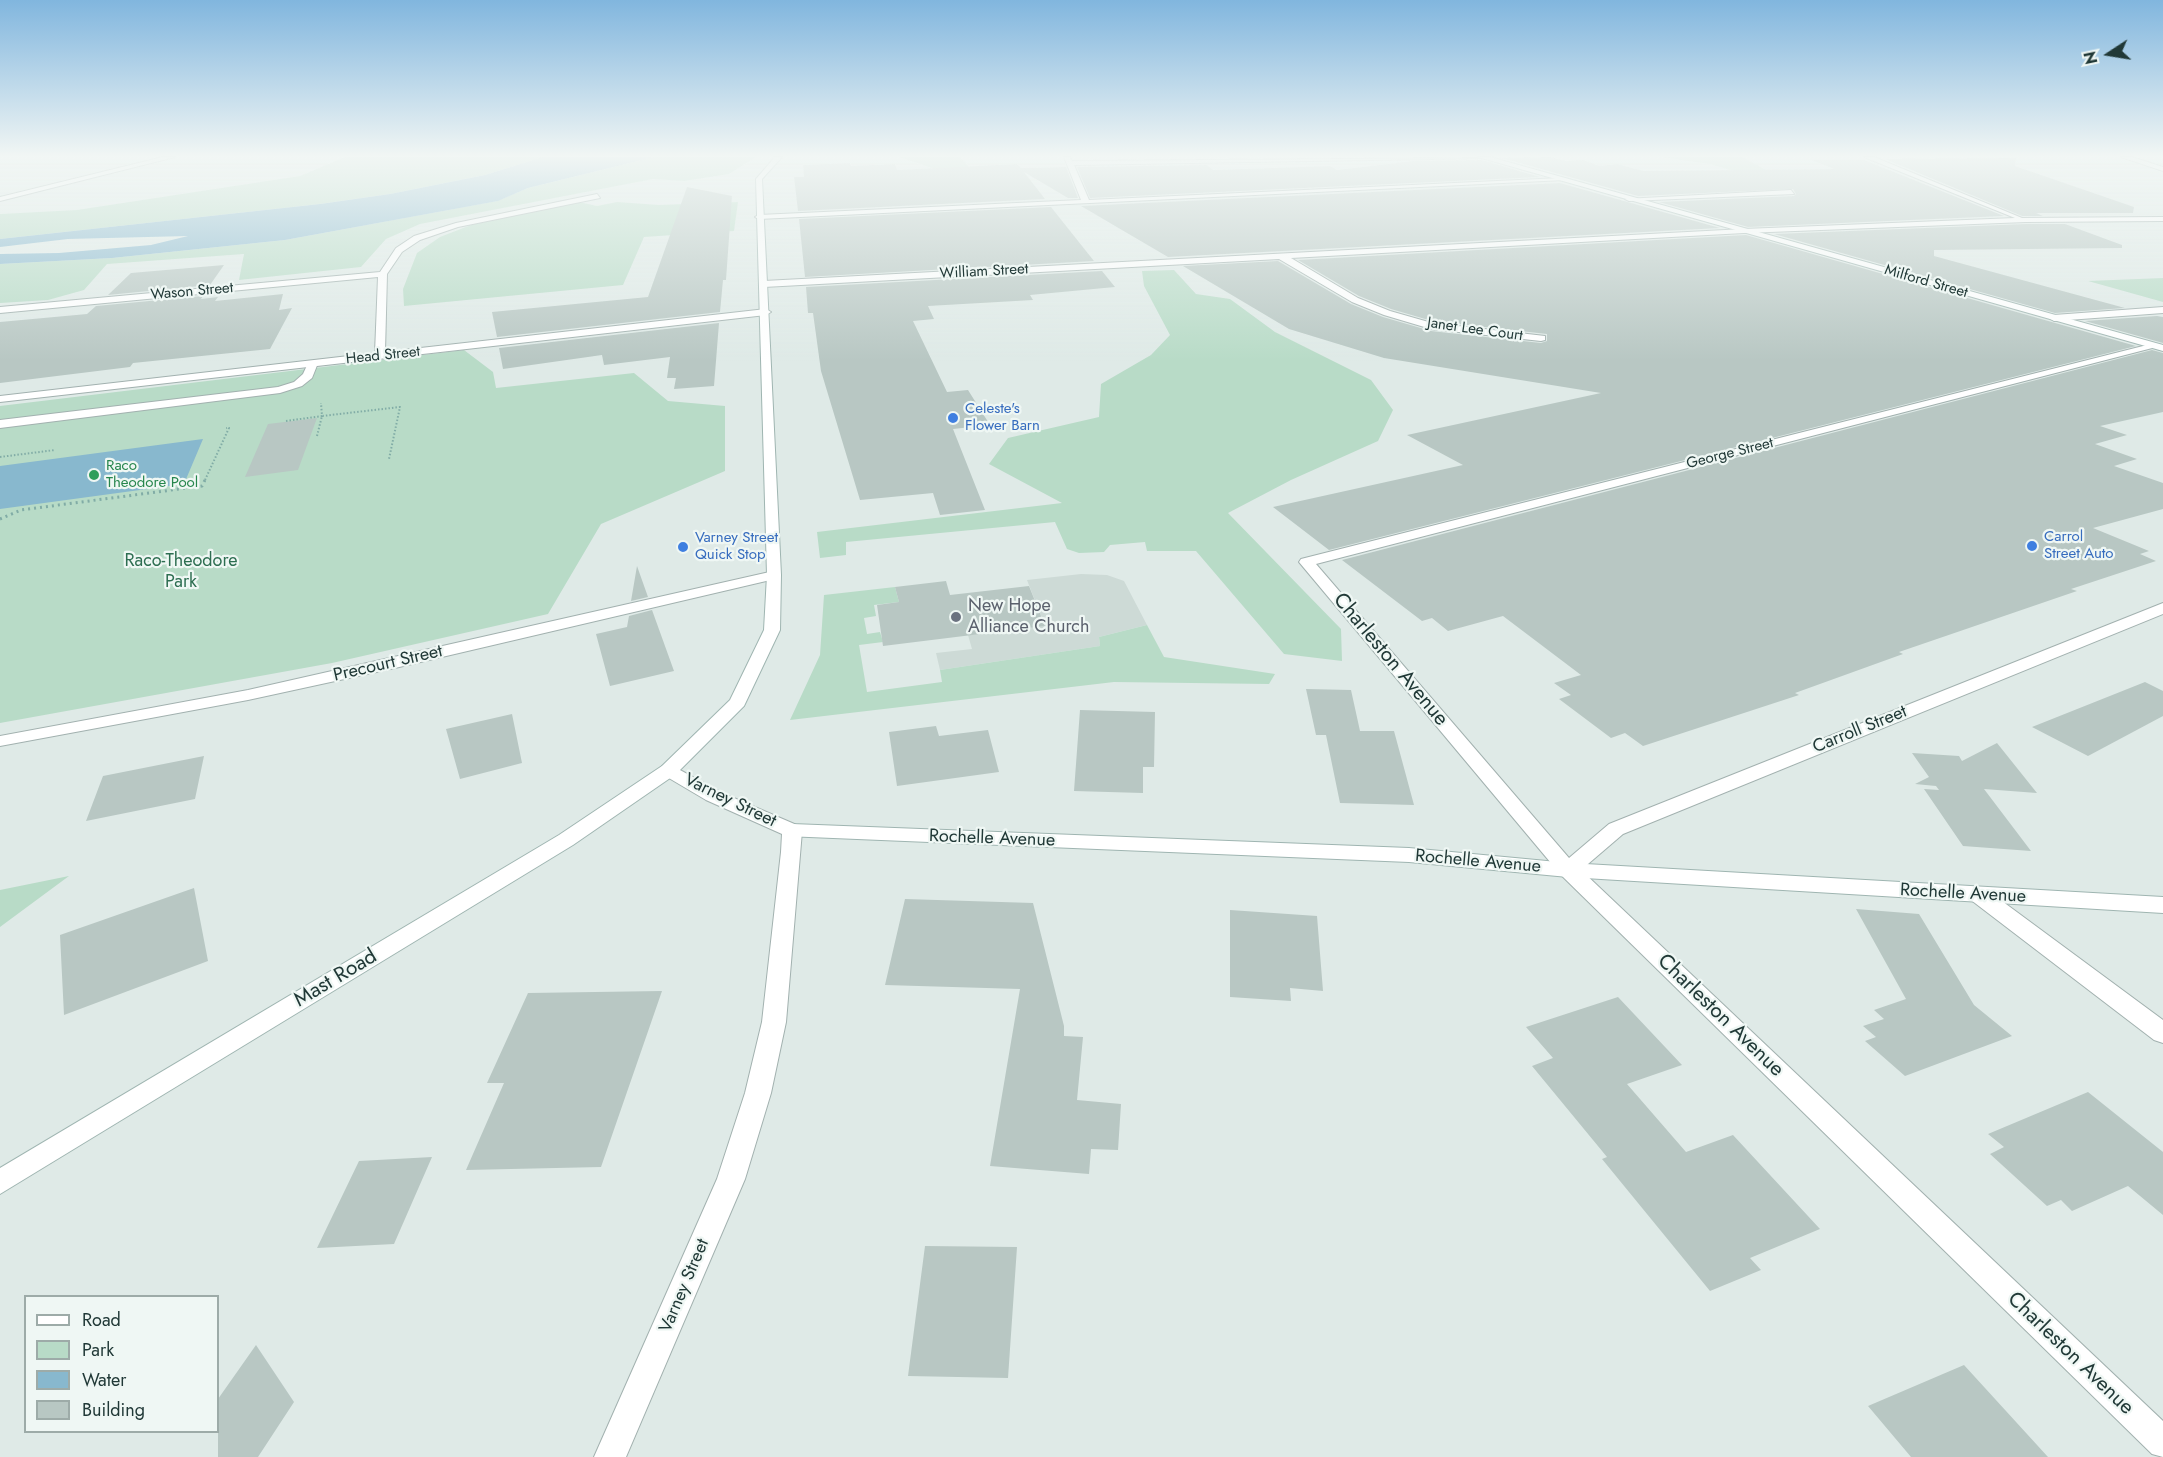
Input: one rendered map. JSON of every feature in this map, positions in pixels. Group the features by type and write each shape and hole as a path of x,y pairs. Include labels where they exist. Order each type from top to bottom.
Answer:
{"street":[{"path":"380,356 383,274 399,250 417,238 456,225"},
{"name":"Varney Street","path":"610,1457 731,1179 758,1093 774,1022 792,831 713,796 669,770 738,702 772,630 774,575 766,312 760,225"},
{"name":"Milford Street","path":"1722,225 2159,347"},
{"name":"William Street","path":"764,284 1744,231 1898,225"},
{"name":"Janet Lee Court","path":"1281,256 1355,300 1387,313 1443,328 1541,338"},
{"name":"Wason Street","path":"0,310 383,274"},
{"path":"2103,313 2108,307 2163,300"},
{"path":"2054,318 2163,310"},
{"name":"Head Street","path":"0,399 766,312"},
{"name":"George Street","path":"1306,562 2159,347"},
{"path":"0,424 280,390 298,384 308,376 313,363"},
{"name":"Charleston Avenue","path":"1306,562 1568,870 2163,1443"},
{"name":"Precourt Street","path":"0,741 248,695 774,575"},
{"name":"Carroll Street","path":"1568,870 1617,829 2163,608"},
{"name":"Mast Road","path":"0,1182 566,840 669,770"},
{"name":"Rochelle Avenue","path":"792,831 1409,855 1568,870 2163,906"},
{"path":"1979,895 2163,1033"}],"path":[{"path":"317,436 322,416 400,407 389,459"},
{"path":"0,519 21,510 202,486 228,428 217,429"},
{"path":"0,457 57,450"}],"shaded area":[{"path":"1081,574 1107,575 1124,581 1147,625 1099,637 1100,646 940,670 936,653 972,649 968,635 1045,626 1027,580"}],"green space":[{"path":"0,225 128,225 0,239"},
{"path":"367,225 418,225 386,239 361,267 239,280 244,254 107,264 84,290 48,300 0,303 0,264 112,258 285,240"},
{"path":"471,225 735,225 734,231 644,237 623,285 404,306 403,289 417,253 440,237"},
{"path":"1174,270 1196,294 1230,299 1275,332 1371,380 1393,410 1378,441 1291,480 1228,513 1341,629 1342,661 1284,654 1196,551 1147,551 1145,542 1110,545 1104,552 1079,553 1067,549 1055,522 846,542 846,555 820,558 817,532 1062,503 989,464 1008,438 1099,417 1101,384 1151,355 1170,335 1144,286 1142,271"},
{"path":"2163,278 2163,302 2088,281"},
{"name":"Raco-Theodore Park","path":"464,350 493,372 496,388 634,373 668,401 725,406 725,471 601,524 548,614 332,663 0,723 0,406"},
{"path":"895,587 899,602 874,605 876,616 864,618 867,634 880,632 883,642 859,645 867,692 942,682 940,670 1100,646 1099,637 1147,625 1164,657 1275,674 1269,684 1114,682 790,720 820,655 824,595"},
{"path":"69,876 0,927 0,890"}],"water":[{"path":"128,225 367,225 285,240 112,258 0,264 0,254 59,253 151,245 188,236 68,239 0,247 0,239"},
{"name":"Raco Theodore Pool","path":"203,439 184,484 0,509 0,466"}],"building":[{"path":"674,225 730,225 726,280 723,280 720,312 497,337 492,312 648,297"},
{"path":"800,225 1065,225 1094,261 805,277"},
{"path":"1113,225 1709,225 1720,228 1168,257"},
{"path":"1741,225 1795,225 1748,227"},
{"path":"2001,225 2068,225 2122,245 2122,248 1934,250 1934,256 2125,308 2055,313 1774,234"},
{"path":"1746,235 2136,346 1329,550 1273,507 1463,465 1407,435 1601,393 1384,358 1289,329 1183,266 1278,261 1351,304 1383,317 1431,331 1541,343 1547,341 1547,334 1432,321 1391,309 1359,296 1298,260"},
{"path":"224,265 210,285 108,295 131,273"},
{"path":"1102,271 1115,287 1030,295 1033,300 928,306 934,319 913,321 947,392 968,390 990,425 953,429 985,510 940,515 933,493 860,500 821,371 813,313 808,313 806,287"},
{"path":"283,294 279,310 292,308 270,349 133,363 130,367 0,383 0,322 87,314 96,306 203,296 201,299 218,297 215,301"},
{"path":"2163,317 2163,343 2085,321"},
{"path":"719,323 714,386 674,389 676,378 667,378 670,357 604,365 602,355 503,369 499,348"},
{"path":"2152,350 2163,353 2163,412 2100,426 2127,435 2095,444 2137,459 2114,466 2163,483 2163,509 2093,528 2149,551 2140,554 2156,561 2071,589 2077,591 1899,652 1903,654 1795,693 1799,695 1643,746 1625,733 1611,738 1559,699 1571,695 1554,683 1581,675 1503,616 1448,631 1432,618 1422,621 1342,560"},
{"path":"317,418 298,470 245,477 268,424"},
{"path":"637,566 648,597 631,601"},
{"name":"New Hope Alliance Church","path":"946,581 950,595 1029,586 1045,626 883,646 877,605 899,602 895,587"},
{"path":"652,610 674,671 610,686 596,634 627,627 629,616"},
{"path":"2145,682 2163,691 2163,716 2088,756 2032,727"},
{"path":"1306,689 1351,690 1360,731 1394,731 1414,805 1340,803 1326,735 1316,735"},
{"path":"1080,710 1155,712 1154,767 1143,767 1143,793 1074,791"},
{"path":"512,714 522,763 460,779 446,729"},
{"path":"936,726 939,736 988,730 999,772 897,786 889,732"},
{"path":"1997,743 2037,793 1984,789 2031,851 1963,846 1924,789 1939,790 1936,786 1915,784 1929,777 1912,753 1959,756 1962,761"},
{"path":"204,756 195,799 86,821 103,776"},
{"path":"194,888 208,961 64,1015 60,935"},
{"path":"905,899 1033,903 1064,1026 1064,1036 1083,1037 1077,1100 1121,1104 1118,1150 1091,1149 1089,1174 990,1166 1020,989 885,985"},
{"path":"1856,909 1919,914 1974,1005 2012,1036 1905,1076 1865,1041 1876,1037 1863,1026 1884,1019 1874,1010 1906,999"},
{"path":"1230,910 1317,916 1323,991 1290,988 1291,1001 1230,997"},
{"path":"662,991 601,1167 466,1170 504,1083 487,1083 528,993"},
{"path":"1618,997 1682,1065 1627,1084 1686,1152 1733,1135 1820,1229 1750,1258 1761,1270 1710,1291 1602,1159 1607,1157 1532,1066 1553,1058 1526,1027"},
{"path":"2088,1092 2163,1152 2163,1215 2128,1186 2072,1211 2061,1200 2047,1206 1990,1154 2004,1147 1988,1134"},
{"path":"432,1157 394,1244 317,1248 359,1161"},
{"path":"925,1246 1017,1247 1008,1378 908,1376"},
{"path":"256,1345 294,1402 258,1457 218,1457 219,1398"},
{"path":"1964,1365 2048,1457 1911,1457 1868,1406"}],"place":[{"name":"Celeste's Flower Barn","path":"953,418"},
{"name":"Raco Theodore Pool","path":"94,475"},
{"name":"Carrol Street Auto","path":"2032,546"},
{"name":"Varney Street Quick Stop","path":"683,547"},
{"name":"New Hope Alliance Church","path":"956,617"}]}
